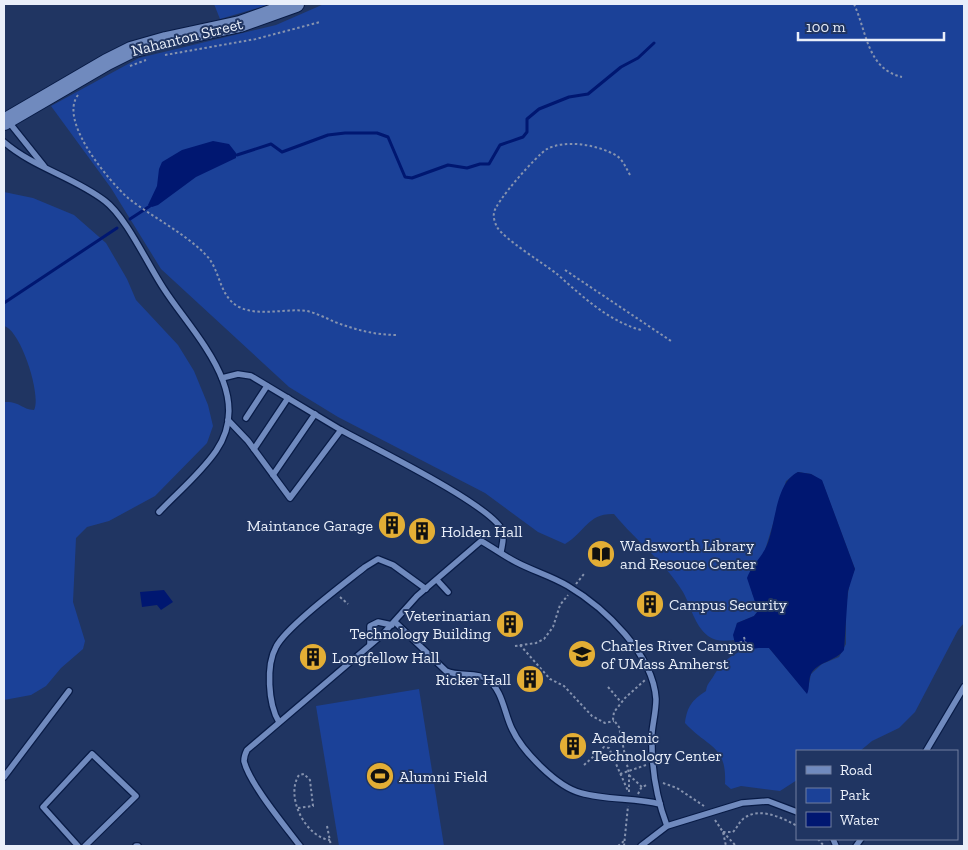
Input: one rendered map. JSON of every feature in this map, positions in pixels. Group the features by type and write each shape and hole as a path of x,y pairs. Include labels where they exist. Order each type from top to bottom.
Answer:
{"main road":[{"name":"Nahanton Street","path":"5,121 131,50 166,40 240,24 296,4"}],"lane":[{"path":"5,121 35,156 52,172"},
{"path":"4,142 22,156 102,198 114,210 167,294 200,337 222,378 228,402 226,430 217,449 200,471 159,512"},
{"path":"222,378 243,374 450,490 492,518 503,535 501,552"},
{"path":"246,418 267,386"},
{"path":"254,449 288,398"},
{"path":"273,475 314,414"},
{"path":"228,420 254,449 290,498 341,430"},
{"path":"300,846 266,799 244,762 247,750 370,644 480,540 515,562 572,589 601,610 626,636 647,666 652,678 656,701 652,731 653,764 660,804 667,826"},
{"path":"279,722 272,708 271,697 272,662 276,645 335,592 378,559 393,565 426,589"},
{"path":"436,580 448,592"},
{"path":"370,644 370,626 378,622 393,623 446,671 457,675 482,677 493,684 500,696 518,740 545,770 566,786 582,793 629,796 660,804"},
{"path":"927,750 964,687"},
{"path":"4,777 69,690"},
{"path":"78,846 43,807 92,754 136,796 85,846"},
{"path":"641,846 667,826 742,803 760,800 780,804 796,812"}],"path":[{"path":"854,4 876,62 887,72 902,77"},
{"path":"164,55 256,39 320,22"},
{"path":"130,66 148,60"},
{"path":"82,92 74,102 77,130 109,178 128,198 142,206 204,253 215,270 226,296 239,307 252,312 304,311 370,334 398,335"},
{"path":"630,174 618,157 594,148 568,145 551,148 534,160 498,204 494,214 497,227 503,234 546,265 601,311 622,323 641,330"},
{"path":"565,270 672,340"},
{"path":"515,646 536,643 549,634 560,605 584,574"},
{"path":"335,592 348,604"},
{"path":"744,637 746,645"},
{"path":"735,644 745,641"},
{"path":"520,645 550,679 564,686 592,716 605,723 614,721"},
{"path":"624,846 629,775 619,727 614,721 614,712 621,702 644,681 652,678"},
{"path":"608,687 621,702"},
{"path":"584,765 606,746 612,752 629,796"},
{"path":"620,774 638,766 653,764"},
{"path":"298,808 313,806 310,780 304,774 299,775 296,781 298,808 313,834 330,840"},
{"path":"629,775 642,787"},
{"path":"642,787 665,784 677,788 706,808 723,832 736,846"},
{"path":"636,799 642,787"},
{"path":"723,832 733,832 744,818 761,814 780,817 796,825"},
{"path":"327,826 331,846"},
{"path":"723,832 726,846"},
{"path":"618,846 624,841"}],"green space":[{"path":"214,4 272,4 220,19"},
{"path":"324,4 964,4 964,623 958,630 915,712 899,728 872,741 861,750 796,750 796,781 780,791 741,786 731,789 725,784 725,771 719,754 685,723 691,704 706,691 708,684 723,663 744,650 760,647 769,648 807,693 811,674 822,664 839,657 846,644 846,606 850,581 855,569 822,481 811,474 798,472 786,481 752,593 757,603 758,611 754,616 737,623 734,640 717,640 703,632 676,581 614,514 592,520 565,544 538,532 485,493 338,417 289,387 161,269 111,188 51,106 139,58 276,25"},
{"path":"4,192 33,198 74,215 106,243 127,279 136,300 178,345 194,371 208,405 213,426 207,443 155,496 109,521 87,527 76,538 73,602 85,641 83,649 61,668 46,686 31,695 4,700 4,402 14,403 34,410 36,402 32,378 23,350 17,338 4,326"},
{"name":"Alumni Field","path":"419,689 444,846 339,846 316,706"}],"water":[{"path":"213,141 229,144 236,153 236,158 196,177 158,205 152,207 148,205 157,186 159,169 162,162 182,150"},
{"path":"798,472 811,474 822,480 855,569 848,591 844,650 841,654 814,670 810,676 807,694 769,648 737,652 733,635 737,623 754,616 758,611 747,578 767,545 780,494 790,477"},
{"path":"164,590 173,602 161,610 157,605 142,607 140,592"}],"waterway":[{"path":"237,155 271,144 282,152 328,135 377,133 388,137 405,177 412,178 448,165 467,168 480,164 489,164 500,145 523,137 527,132 527,119 539,109 569,97 588,94 621,67 638,58 654,43"},
{"path":"130,219 150,206"},
{"path":"4,303 117,228"}],"place":[{"name":"Maintance Garage","path":"392,525"},
{"name":"Holden Hall","path":"422,531"},
{"name":"Wadsworth Library and Resouce Center","path":"601,554"},
{"name":"Campus Security","path":"650,604"},
{"name":"Veterinarian Technology Building","path":"510,624"},
{"name":"Charles River Campus of UMass Amherst","path":"582,654"},
{"name":"Longfellow Hall","path":"313,657"},
{"name":"Ricker Hall","path":"530,679"},
{"name":"Academic Technology Center","path":"573,746"},
{"name":"Alumni Field","path":"380,776"}]}
